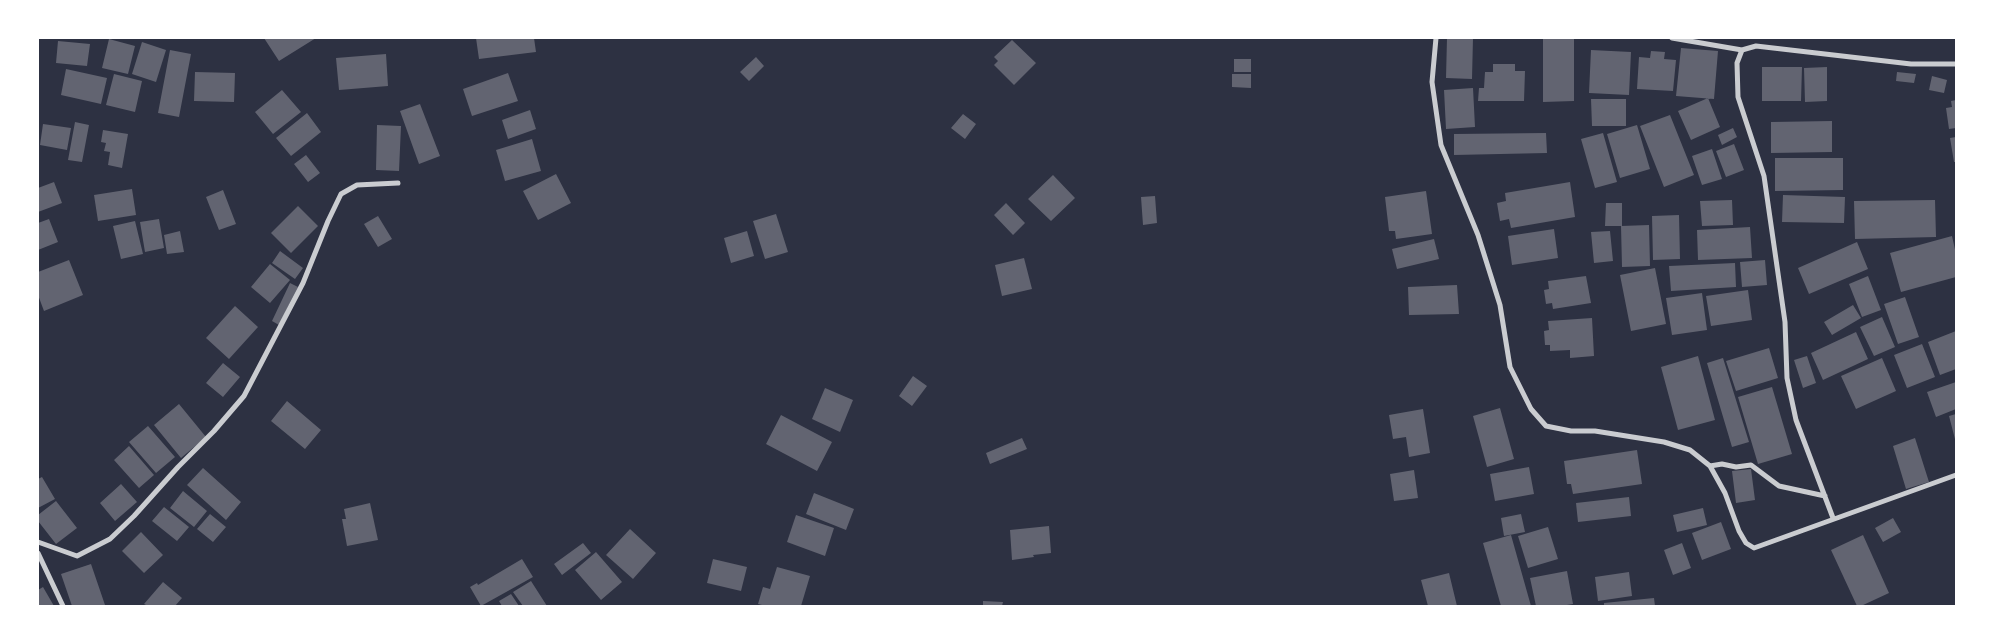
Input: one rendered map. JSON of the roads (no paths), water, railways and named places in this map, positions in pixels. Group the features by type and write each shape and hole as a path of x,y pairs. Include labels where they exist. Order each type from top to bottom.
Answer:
{"street":[{"path":"1436,38 1432,82 1441,145 1478,235 1500,305 1510,367 1532,409 1546,426 1571,432 1595,432 1664,442 1690,450 1710,466 1725,493 1739,532 1746,543 1754,548 1956,475"},
{"path":"1672,38 1742,50 1756,46 1911,64 1956,64"},
{"path":"1742,50 1737,63 1738,97 1764,176 1785,322 1787,378 1796,420 1833,518"},
{"path":"38,542 77,556 110,539 134,516 178,467 214,432 244,396 303,283 341,194 357,185 398,183"},
{"path":"1710,466 1722,464 1736,467 1751,464 1779,486 1825,496"},
{"path":"38,553 62,606"}]}
